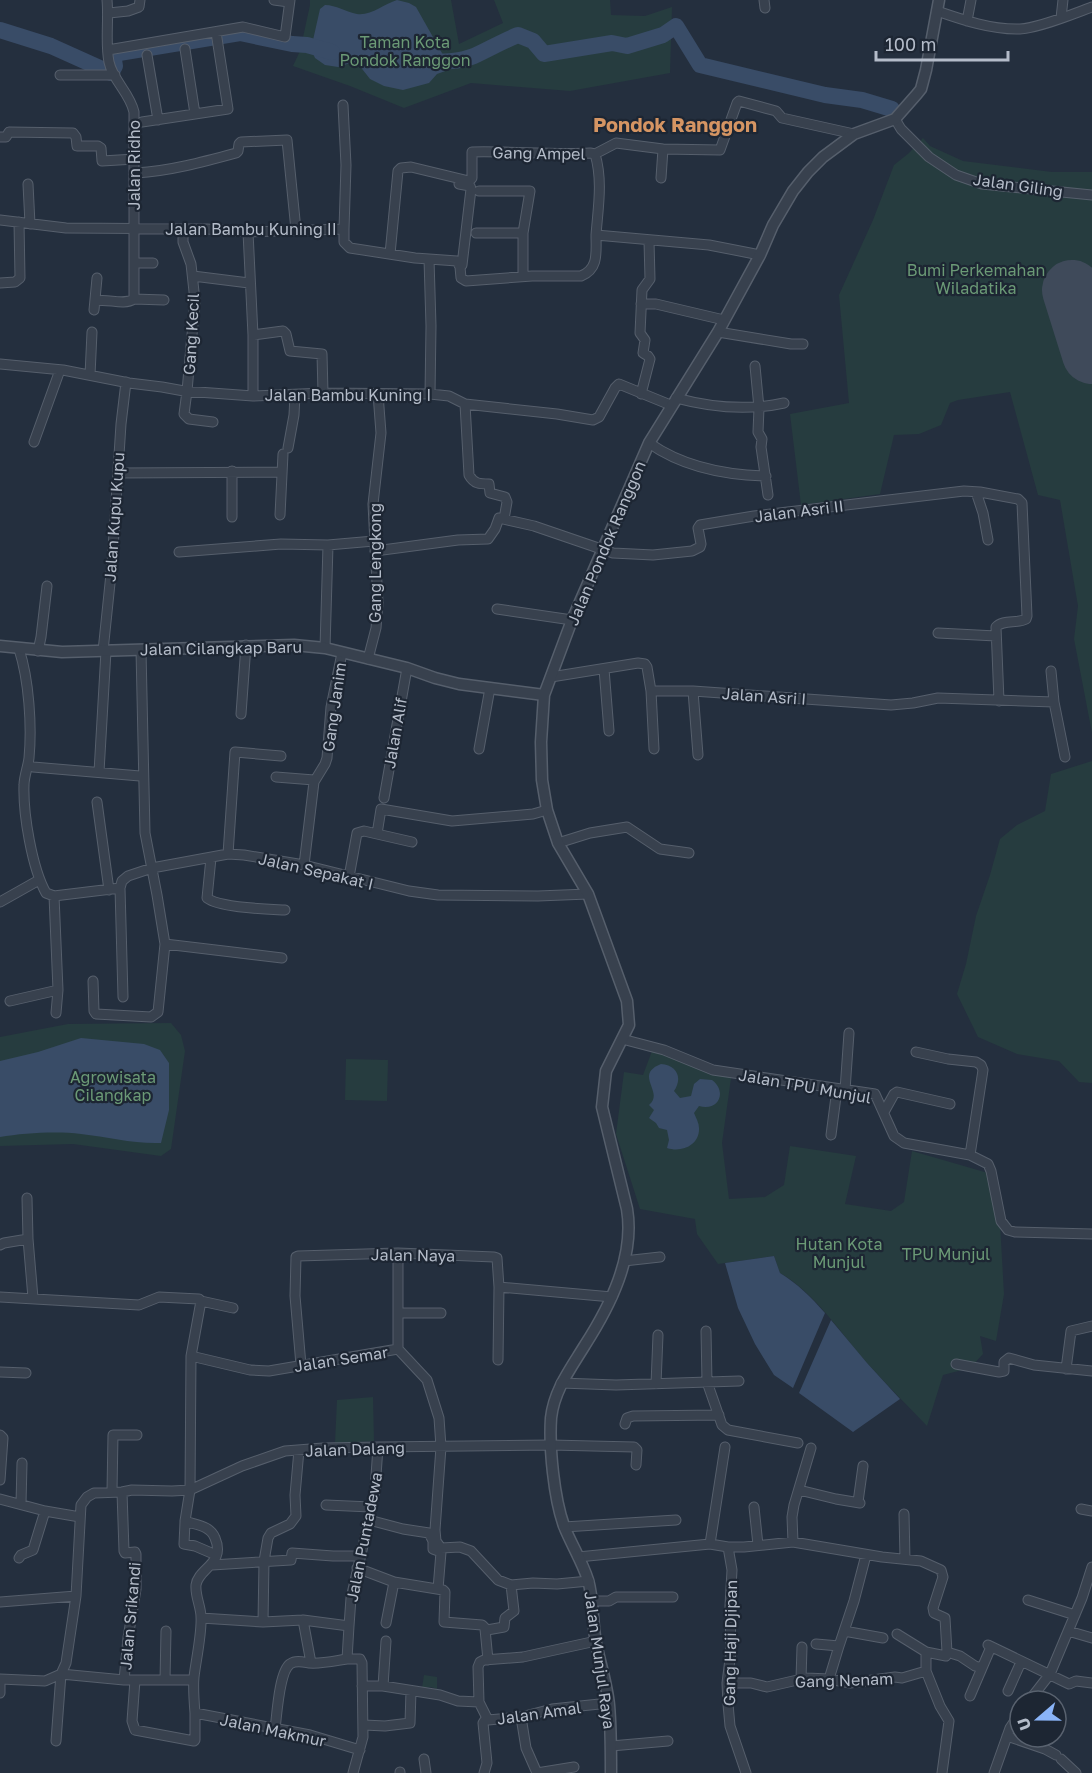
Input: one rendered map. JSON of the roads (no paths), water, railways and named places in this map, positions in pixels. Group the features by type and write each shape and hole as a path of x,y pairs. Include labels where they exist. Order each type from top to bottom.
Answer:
{"street":[{"path":"60,75 112,70 108,50 107,0"},
{"path":"108,13 129,11 139,7 140,0"},
{"path":"108,50 217,35 243,27 285,37 290,1 273,0"},
{"path":"967,21 971,0"},
{"path":"1061,18 1063,0"},
{"path":"895,119 921,89 938,6 967,21 1022,29 1092,7"},
{"path":"142,122 228,110 217,35"},
{"path":"185,49 195,114"},
{"path":"147,55 158,120"},
{"name":"Jalan Ridho","path":"112,70 133,104 134,112 134,299"},
{"path":"595,154 616,143 663,149 720,150 737,103 740,101 776,111 782,118 854,134"},
{"path":"344,105 346,165 344,229"},
{"name":"Jalan Pondok Ranggon","path":"622,1039 629,1025 627,1001 588,894 558,843 547,810 542,780 544,695 572,620 649,443 718,332 760,255 773,225 808,171 823,157 854,134 895,119"},
{"name":"Jalan Giling","path":"895,119 901,129 929,157 956,175 982,184 1092,195"},
{"path":"616,131 616,143"},
{"path":"0,137 6,137 9,132 73,134 78,146 101,148 102,161 135,159"},
{"path":"135,173 156,172 236,153 241,142 287,140 296,230"},
{"path":"661,178 663,149"},
{"name":"Gang Ampel","path":"390,254 398,171 401,168 411,167 469,181 472,178 472,152 595,154 600,183 596,235"},
{"path":"424,176 468,185 475,190 531,191 523,233 523,276"},
{"path":"28,184 30,224"},
{"path":"460,267 475,190"},
{"name":"Jalan Bambu Kuning II","path":"0,220 66,228 248,232 344,229 344,242 350,248 457,261 461,278 466,281 523,276 581,276 589,273 594,266 596,235"},
{"path":"0,283 15,282 20,278 20,222"},
{"name":"Gang Kecil","path":"183,229 183,242 193,276 195,301 184,416 189,419 213,422"},
{"path":"248,232 253,335 253,396"},
{"path":"476,233 523,233"},
{"path":"596,235 709,245 760,255"},
{"path":"641,394 650,359 643,353 645,340 639,333 642,290 650,279 649,241"},
{"path":"429,259 430,394"},
{"path":"134,263 153,263"},
{"path":"193,276 249,283"},
{"path":"97,278 95,306 101,300 129,302 134,299 164,300"},
{"path":"641,304 656,304 724,320"},
{"path":"253,335 283,331 286,334 290,351 322,354 324,358 323,393"},
{"path":"90,375 92,332"},
{"path":"718,332 803,344"},
{"name":"Jalan Bambu Kuning I","path":"0,364 60,370 187,391 253,396 323,393 430,394 449,396 465,404 596,420 619,384 668,404 674,402 725,408 759,408 784,403"},
{"path":"755,366 759,408 758,432 762,439 761,447 768,495"},
{"path":"34,442 60,370"},
{"name":"Jalan Kupu Kupu","path":"99,772 104,651 126,382"},
{"name":"Gang Lengkong","path":"369,659 376,628 378,603 373,504 381,433 378,394"},
{"path":"280,515 282,472 294,415 295,395"},
{"path":"465,404 469,475 477,483 489,484 490,493 506,497 504,519"},
{"path":"649,443 700,468 766,476"},
{"path":"232,471 232,517"},
{"path":"118,472 282,472"},
{"name":"Jalan Asri II","path":"602,551 653,555 692,551 701,544 698,528 700,525 754,516 964,491 1018,499 1022,501 1027,616 1022,621 997,624 996,636"},
{"path":"976,492 988,540"},
{"path":"179,552 281,544 374,546 488,539 499,518 534,526 602,551"},
{"path":"325,648 328,545"},
{"path":"38,651 47,586"},
{"path":"497,609 572,620"},
{"path":"938,633 996,636 999,701"},
{"path":"241,714 246,645"},
{"name":"Jalan Cilangkap Baru","path":"0,646 62,652 294,645 325,648 459,684 544,695"},
{"path":"19,649 26,671 31,737 24,788 27,824 39,880 46,893 54,896 58,990 56,1013"},
{"path":"93,981 96,1014 151,1017 158,1011 165,944 145,833 141,650"},
{"name":"Gang Janim","path":"304,865 314,780 327,758 331,707 342,653"},
{"path":"551,677 638,663 645,664 651,691 654,748"},
{"name":"Jalan Alif","path":"384,798 406,668"},
{"path":"604,669 609,732"},
{"path":"1051,671 1054,702 1065,757"},
{"path":"479,749 490,688"},
{"name":"Jalan Asri I","path":"651,691 693,691 891,705 913,704 938,698 1054,702"},
{"path":"693,691 698,755"},
{"path":"228,854 235,752 281,756"},
{"path":"33,767 140,776"},
{"path":"276,777 314,780"},
{"path":"97,802 109,890"},
{"path":"378,834 381,809 452,821 533,814 547,810"},
{"path":"558,843 590,832 627,827 660,849 688,853"},
{"path":"349,877 357,833 364,831 412,842"},
{"name":"Jalan Sepakat I","path":"54,896 120,888 122,881 128,876 152,868 228,854 304,865 438,896 588,894"},
{"path":"211,858 207,898 210,901 285,910"},
{"path":"0,902 39,880"},
{"path":"120,888 123,997"},
{"path":"165,944 282,958"},
{"path":"10,1001 58,990"},
{"path":"831,1136 841,1089 849,1032"},
{"name":"Jalan TPU Munjul","path":"622,1039 664,1050 712,1070 875,1094 898,1140 970,1155 988,1164 992,1171 1000,1221 1008,1230 1092,1234"},
{"name":"Jalan Munjul Raya","path":"611,1773 609,1703 596,1641 589,1581 564,1527 551,1445 551,1419 554,1401 561,1383 594,1332 612,1297 629,1240 630,1226 602,1107 606,1071 622,1039"},
{"path":"916,1053 976,1062 981,1065 970,1155"},
{"path":"884,1112 897,1092 950,1104"},
{"path":"27,1198 33,1298"},
{"path":"0,1245 28,1239"},
{"name":"Jalan Naya","path":"301,1365 295,1296 296,1257 298,1256 398,1253 494,1257 498,1261 499,1287"},
{"name":"Jalan Semar","path":"191,1356 257,1371 269,1371 398,1349 398,1253"},
{"path":"624,1261 660,1257"},
{"path":"498,1360 499,1287 612,1297"},
{"path":"0,1297 139,1305 159,1297 199,1299 233,1308"},
{"path":"201,1301 191,1356 190,1490 184,1544 216,1555"},
{"path":"398,1313 441,1313"},
{"path":"1066,1368 1071,1331 1092,1326"},
{"path":"706,1331 707,1382 722,1425 728,1430 798,1443"},
{"path":"656,1384 658,1335"},
{"path":"398,1349 427,1380 439,1418 441,1448 435,1530 437,1545 441,1548 460,1547 471,1551 498,1580 511,1585 589,1581"},
{"path":"956,1364 1001,1372 1004,1371 1004,1362 1009,1358 1034,1365 1092,1371"},
{"path":"0,1372 26,1373"},
{"path":"561,1383 656,1384 739,1380"},
{"path":"624,1424 627,1418 633,1416 719,1415"},
{"path":"116,1492 113,1435 137,1435"},
{"path":"0,1436 3,1438 0,1480"},
{"name":"Jalan Dalang","path":"56,1741 61,1674 66,1663 76,1596 81,1505 87,1497 94,1493 132,1490 190,1490 242,1466 285,1451 323,1448 551,1445 634,1447 638,1450 636,1465"},
{"name":"Jalan Puntadewa","path":"347,1659 351,1598 375,1490 378,1447"},
{"path":"710,1544 725,1447"},
{"path":"793,1542 792,1517 811,1448"},
{"path":"263,1622 264,1561 268,1538 271,1533 290,1524 296,1516 295,1495 299,1450"},
{"path":"21,1504 22,1463"},
{"path":"798,1490 859,1503 863,1466"},
{"name":"Jalan Srikandi","path":"116,1492 124,1553 135,1552 136,1554 136,1589 124,1680"},
{"path":"0,1499 45,1511 80,1516"},
{"path":"327,1505 371,1507"},
{"path":"754,1507 758,1545"},
{"path":"1081,1509 1092,1511"},
{"path":"19,1558 33,1550 45,1511"},
{"path":"904,1514 905,1559"},
{"path":"369,1520 429,1533 433,1541 433,1549 441,1552 438,1589"},
{"path":"564,1527 676,1520"},
{"path":"135,1680 132,1721 135,1730 194,1741 193,1680 201,1618 196,1584 201,1575 212,1565 217,1547 214,1535 206,1527 185,1522"},
{"path":"578,1557 710,1544 728,1547 793,1542 899,1560 921,1561 941,1570 943,1577 933,1608 936,1614 945,1618 946,1656 926,1652 897,1634"},
{"name":"Gang Haji Djipan","path":"728,1547 732,1570 731,1651 727,1683 730,1726 746,1773"},
{"path":"212,1565 291,1560 292,1553 361,1556"},
{"path":"829,1678 866,1555"},
{"path":"1038,1689 1050,1674 1082,1598 1092,1567"},
{"path":"357,1568 394,1582 443,1590 445,1592 444,1621 482,1626 485,1629 504,1628 505,1618 514,1611 511,1585"},
{"path":"386,1623 394,1582"},
{"path":"0,1602 76,1596"},
{"path":"591,1601 609,1601 616,1597 673,1597"},
{"path":"1082,1598 1092,1601"},
{"path":"1028,1600 1075,1615"},
{"path":"201,1618 263,1622 303,1620 349,1626"},
{"path":"303,1620 311,1663"},
{"path":"485,1629 488,1660"},
{"path":"165,1680 166,1631"},
{"path":"844,1631 883,1638"},
{"path":"1068,1631 1092,1638"},
{"path":"384,1686 386,1641"},
{"path":"362,1686 384,1686 440,1695 458,1701 479,1702 478,1667 480,1662 523,1657 596,1641"},
{"path":"816,1644 838,1646"},
{"path":"970,1696 990,1646 1069,1684 1076,1681 1092,1683"},
{"path":"801,1679 802,1647"},
{"path":"926,1652 926,1671 940,1706 949,1721 942,1773"},
{"path":"947,1652 960,1656 981,1668"},
{"path":"275,1729 282,1680 290,1664 347,1659 362,1660 364,1725 353,1773"},
{"path":"1008,1689 1021,1662"},
{"name":"Gang Nenam","path":"727,1683 750,1683 767,1687 801,1679 829,1678 850,1683 902,1678 926,1671"},
{"path":"0,1693 0,1679 45,1681 61,1674 124,1680 193,1680"},
{"path":"364,1725 385,1726 410,1723 411,1691"},
{"name":"Jalan Amal","path":"479,1702 488,1720 521,1717 552,1709 609,1703"},
{"name":"Jalan Makmur","path":"195,1713 310,1735 360,1750"},
{"path":"521,1717 526,1748 537,1773 574,1767"},
{"path":"484,1773 487,1763 483,1723 488,1720"},
{"path":"994,1773 1007,1736 1045,1749 1076,1773"},
{"path":"611,1746 668,1741"},
{"path":"424,1759 426,1773"}],"water":[{"path":"397,0 416,7 451,69 437,74 429,83 403,90 384,86 370,79 359,65 353,62 338,67 325,65 315,58 311,49 320,9 325,5 362,14 372,12"},
{"name":"Agrowisata Cilangkap","path":"81,1038 144,1044 160,1050 169,1063 169,1110 161,1143 62,1133 0,1137 0,1061"},
{"path":"661,1064 671,1067 677,1073 678,1081 674,1091 680,1098 691,1096 694,1084 700,1079 712,1080 719,1090 719,1100 716,1104 706,1107 699,1106 694,1113 699,1134 693,1143 684,1148 667,1148 669,1140 667,1130 659,1128 649,1118 654,1110 649,1105 654,1095 649,1078 650,1073 653,1068"},
{"path":"774,1256 780,1273 804,1291 825,1313 793,1388 774,1375 755,1344 738,1308 725,1263"},
{"path":"831,1320 900,1399 853,1432 799,1393"}],"waterway":[{"path":"425,62 468,58 518,35 533,41 544,54 612,43 627,46 663,35 676,26 700,65 825,95 862,100 892,109"},
{"path":"0,30 51,46 111,73 115,66 113,54 240,33 332,52"}],"district":[{"name":"Pondok Ranggon","path":"675,124"}],"park label":[{"name":"Taman Kota Pondok Ranggon","path":"405,51"},
{"name":"Bumi Perkemahan Wiladatika","path":"976,279"},
{"name":"Hutan Kota Munjul","path":"839,1253"},
{"name":"TPU Munjul","path":"946,1254"}]}
